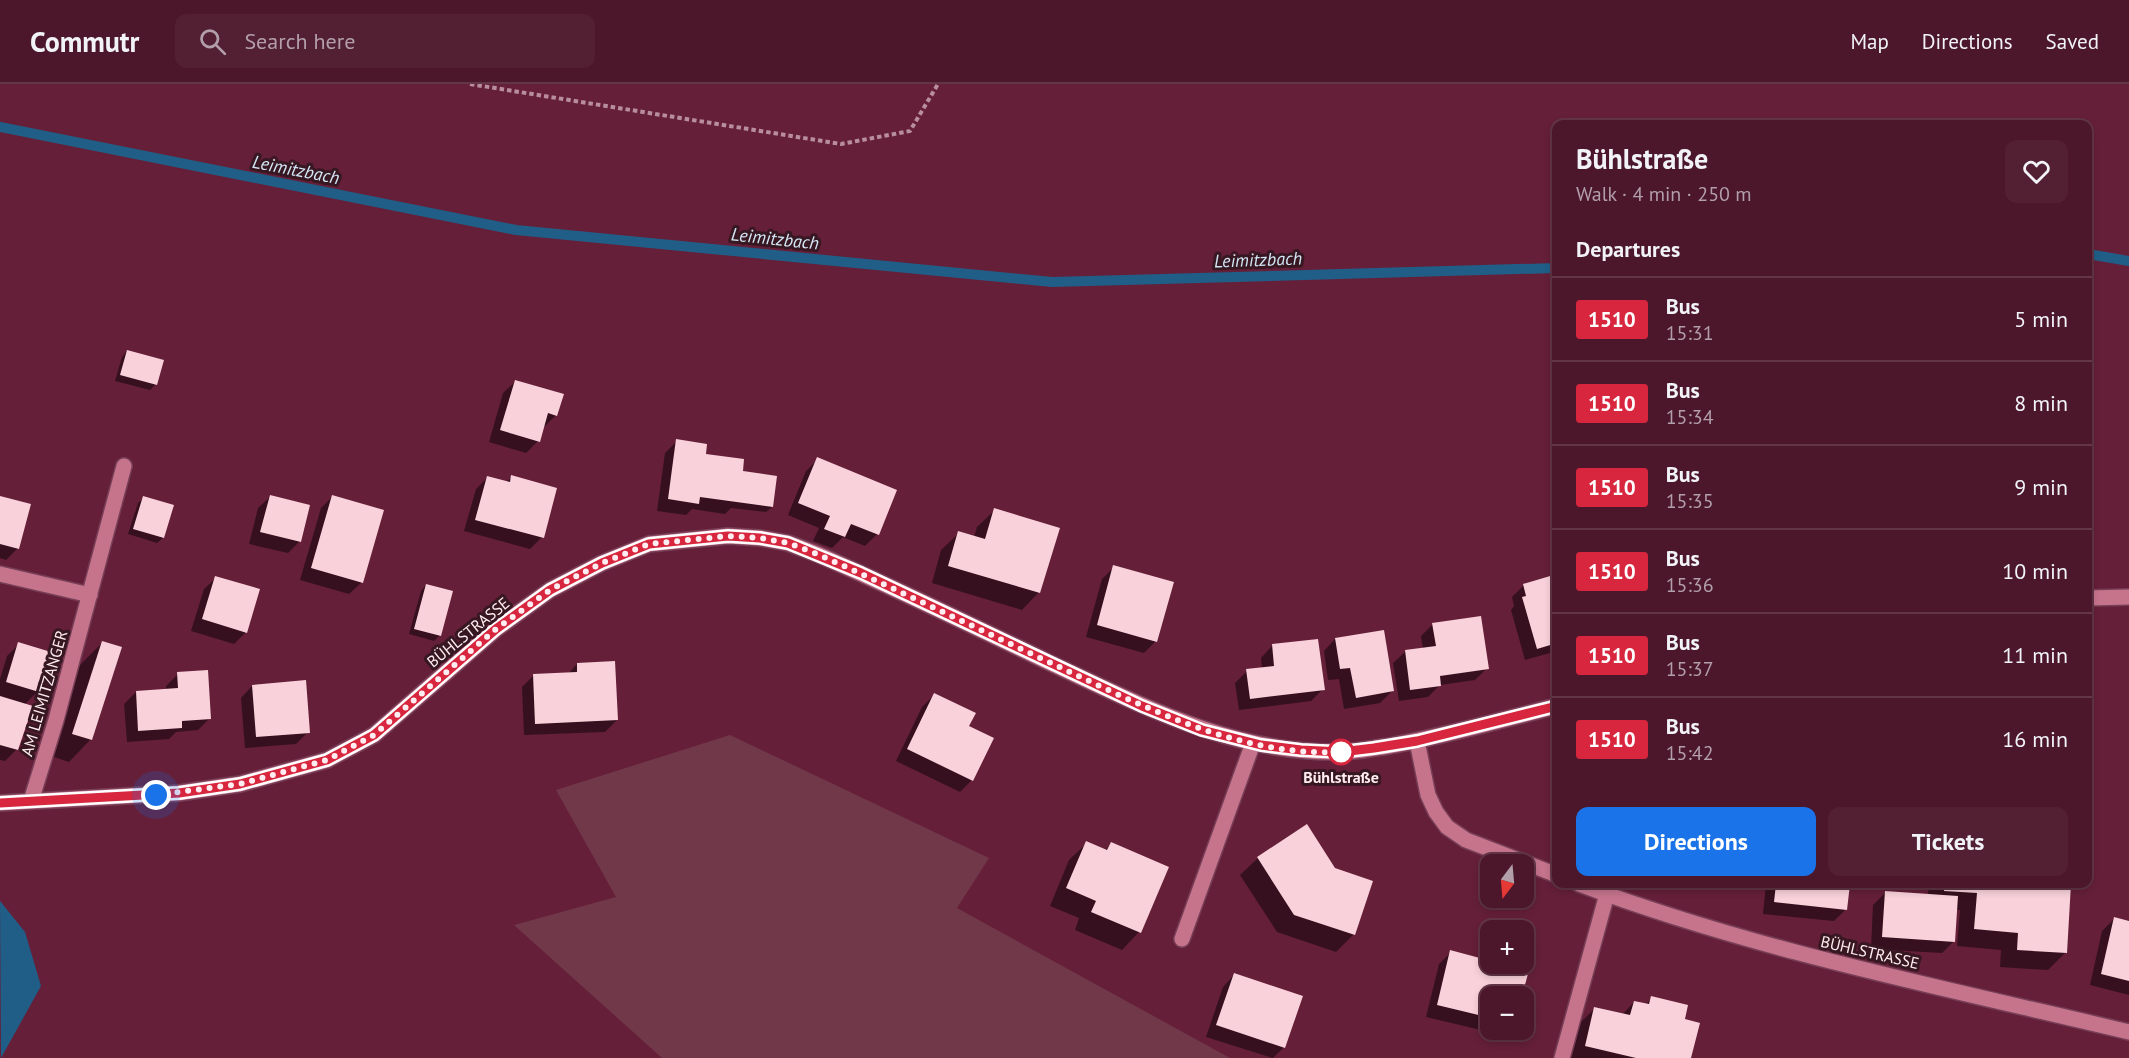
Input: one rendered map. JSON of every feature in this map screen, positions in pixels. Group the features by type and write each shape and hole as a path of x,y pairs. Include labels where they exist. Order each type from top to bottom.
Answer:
{"street":[{"name":"AM LEIMITZANGER","path":"31,801 56,720 124,466"},
{"name":"BÜHLSTRASSE","path":"0,803 179,793 240,784 327,760 374,735 496,629 550,590 602,563 649,544 728,536 760,538 788,543 807,550 861,573 1142,706 1202,730 1253,743 1301,750 1341,752 1417,741 1552,707"},
{"path":"0,574 90,595"},
{"path":"2092,598 2129,597"},
{"path":"1417,741 1428,795 1436,812 1447,827 1466,840 1552,873"},
{"path":"1182,939 1253,743"},
{"name":"BÜHLSTRASSE","path":"1590,888 1811,957 2129,1032"},
{"path":"1562,1058 1607,894"}],"path":[{"path":"470,84 841,144 910,131 938,84"}],"shaded area":[{"path":"730,735 989,858 957,908 1230,1058 662,1058 514,925 616,897 556,790"}],"water":[{"path":"0,901 25,932 41,986 1,1058"}],"building":[{"path":"127,350 164,360 157,385 120,375"},
{"path":"515,380 564,394 557,416 548,413 540,442 500,430"},
{"path":"676,439 707,444 706,454 744,459 743,471 777,476 773,507 700,497 699,504 668,499"},
{"path":"817,457 897,490 879,535 851,524 845,537 824,529 830,516 798,503"},
{"path":"511,475 557,488 544,538 475,520 487,476 510,482"},
{"path":"270,495 310,505 301,542 260,532"},
{"path":"332,495 384,510 363,583 311,568"},
{"path":"0,496 31,504 19,549 0,544"},
{"path":"143,496 174,505 164,538 133,529"},
{"path":"994,508 1060,528 1040,593 948,566 958,531 985,539"},
{"path":"1113,565 1174,582 1157,642 1097,625"},
{"path":"1552,575 1552,644 1537,649 1522,597 1526,596 1523,584"},
{"path":"215,576 260,589 247,633 202,619"},
{"path":"426,584 453,591 441,636 414,629"},
{"path":"1481,616 1489,669 1440,676 1441,686 1410,690 1405,650 1436,646 1432,623"},
{"path":"1384,630 1394,691 1356,698 1350,668 1340,669 1335,638"},
{"path":"1318,639 1325,690 1250,699 1246,669 1274,666 1272,644"},
{"path":"102,641 122,647 92,740 72,734"},
{"path":"18,642 51,652 39,692 6,682"},
{"path":"615,661 618,720 535,724 533,674 577,672 577,663"},
{"path":"208,670 211,719 182,721 182,728 138,731 136,691 178,688 177,672"},
{"path":"306,680 310,733 256,737 252,685"},
{"path":"934,693 976,713 969,726 994,738 973,781 907,749"},
{"path":"0,696 33,706 18,750 0,745"},
{"path":"1307,824 1335,868 1373,881 1355,935 1294,915 1257,857"},
{"path":"1086,841 1107,850 1111,842 1169,867 1141,933 1091,912 1096,901 1066,888"},
{"path":"1776,888 1850,888 1847,910 1774,902"},
{"path":"1944,888 2071,888 2067,953 2017,950 2018,933 1974,929 1977,893 1944,891"},
{"path":"1885,891 1958,896 1955,942 1882,937"},
{"path":"2114,917 2129,921 2129,981 2101,974"},
{"path":"1450,950 1480,958 1480,974 1528,974 1525,986 1480,986 1480,1015 1437,1005"},
{"path":"1234,973 1303,996 1285,1048 1216,1025"},
{"path":"1651,996 1688,1005 1685,1019 1700,1023 1691,1058 1636,1058 1585,1046 1594,1007 1630,1015 1634,1001 1649,1004"}],"waterway":[{"name":"Leimitzbach","path":"0,127 516,230 1052,282 1552,268"},
{"name":"Leimitzbach","path":"2092,255 2129,261"}],"bus line":[{"name":"1510","path":"0,803 179,793 240,784 327,760 374,735 496,629 550,590 602,563 649,544 728,536 788,543 817,554 1142,706 1202,730 1261,745 1341,752 1374,748 1417,741 1552,707"}],"place":[{"name":"Bühlstraße","path":"1341,752"}],"route":[{"path":"156,795 240,784 327,760 374,735 496,629 550,590 602,563 649,544 728,536 788,543 817,554 1142,706 1202,730 1261,745 1341,752"}]}
